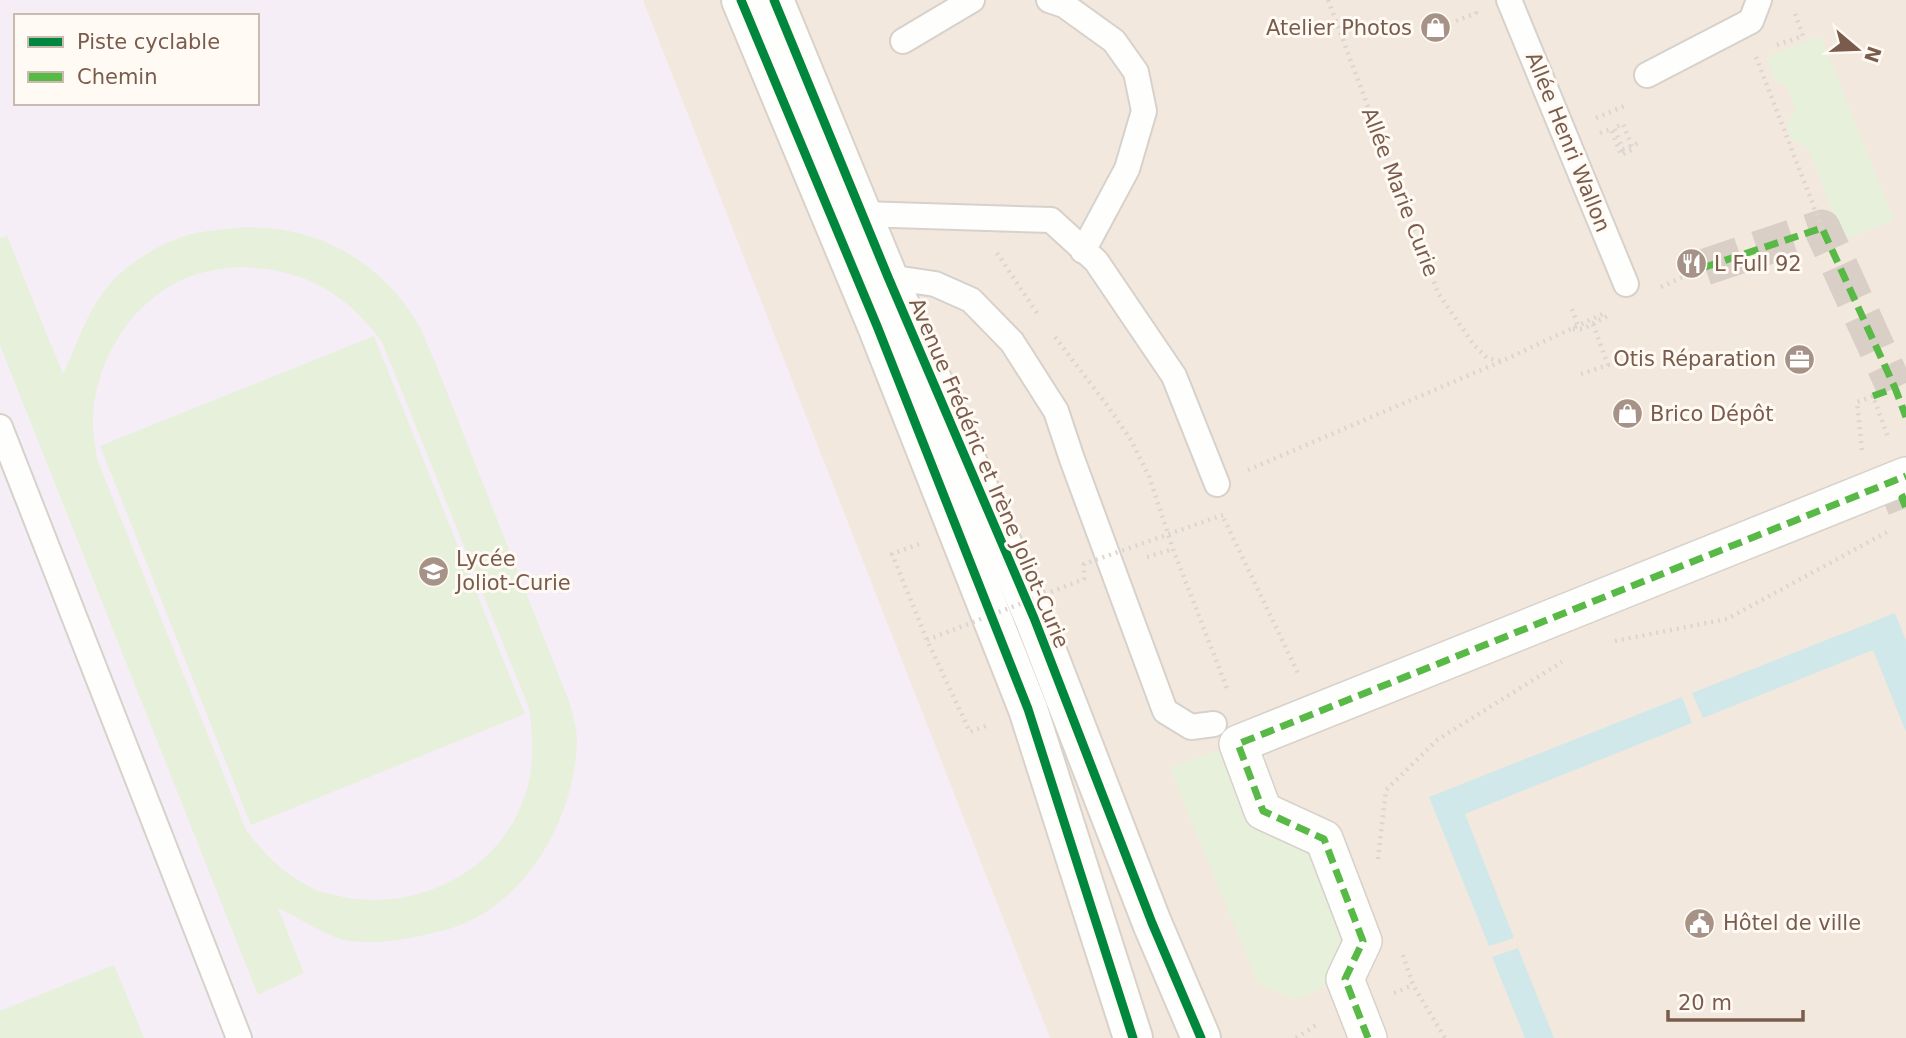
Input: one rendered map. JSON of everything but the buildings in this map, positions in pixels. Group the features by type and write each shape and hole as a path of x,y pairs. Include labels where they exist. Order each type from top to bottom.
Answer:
{"main road":[{"path":"741,0 877,326 1028,709 1133,1038"},
{"name":"Avenue Frédéric et Irène Joliot-Curie","path":"775,0 888,277 1034,618 1152,923 1201,1038"}],"street":[{"path":"1368,1038 1345,979 1363,941 1324,839 1262,811 1238,744 1898,460"}],"lane":[{"path":"903,41 972,0"},
{"path":"1049,0 1064,5 1114,41 1136,72 1144,111 1127,169 1083,250"},
{"name":"Allée Henri Wallon","path":"1510,0 1626,284"},
{"path":"1647,75 1751,21 1759,0"},
{"path":"862,214 1051,220 1096,261 1174,376 1217,484"},
{"path":"888,277 934,285 971,300 1012,342 1056,411 1164,711 1191,727 1214,724"},
{"path":"0,427 239,1038"}],"path":[{"path":"1456,21 1476,13 1471,0"},
{"path":"1786,41 1803,36 1794,11"},
{"path":"1763,50 1754,52 1822,228"},
{"path":"1598,134 1611,129 1621,155 1633,149 1628,137 1623,124 1614,128 1623,149 1632,145 1641,142"},
{"path":"1660,288 1704,267"},
{"path":"1572,309 1578,326"},
{"path":"1217,484 1502,361 1615,309"},
{"path":"1572,329 1583,329 1607,317"},
{"path":"1581,374 1608,365 1593,324"},
{"path":"1862,438 1857,402 1873,396 1898,460"},
{"path":"926,640 1084,579 1084,564 1223,515 1316,711"},
{"path":"1614,641 1727,619 1894,528"},
{"path":"1173,549 1247,741"},
{"path":"892,554 926,640 970,732"},
{"path":"1377,866 1386,790 1437,740 1565,660"},
{"path":"1401,946 1413,985 1445,1038"},
{"path":"1296,1038 1325,1019"}],"shaded area":[{"path":"0,0 1906,0 1906,1038 0,1038"},
{"name":"Lycée Joliot-Curie","path":"0,0 643,0 1050,1038 0,1038"}],"green space":[{"path":"1821,36 1894,220 1844,240 1808,148 1792,140 1787,125 1795,109 1786,85 1774,81 1767,57"},
{"path":"244,227 288,231 327,243 345,252 378,275 417,322 570,704 577,741 568,796 546,848 511,892 489,910 465,923 444,930 394,941 365,942 338,938 278,908 304,973 258,995 0,345 0,238 7,236 63,374 95,304 109,285 128,267 161,246 185,236","holes":["235,267 284,272 321,286 353,309 382,342 529,708 532,742 530,776 524,798 512,824 495,847 474,866 450,881 424,892 368,900 320,892 285,871 260,848 246,830 97,459 93,426 100,378 109,355 136,314 154,297 197,274"]},
{"path":"374,336 525,714 251,825 100,446"},
{"path":"1238,744 1263,811 1324,839 1363,941 1345,979 1295,1000 1257,982 1170,767"},
{"path":"114,965 144,1038 0,1038 0,1011"}],"water":[{"path":"1895,613 1906,641 1906,732 1873,650 1703,718 1692,693"},
{"path":"1682,697 1692,723 1465,814 1514,938 1489,946 1429,797"},
{"path":"1518,948 1554,1038 1525,1038 1492,957"}],"tunnel":[{"path":"1705,267 1822,228 1895,388"},
{"path":"1906,496 1902,498 1906,508"}],"marked path":[{"path":"1705,267 1822,228 1895,388"},
{"path":"1873,396 1895,388 1906,417"},
{"path":"1368,1038 1345,979 1363,941 1324,839 1263,811 1238,744 1906,476"},
{"path":"1906,496 1902,498 1906,508"}],"cycle path":[{"path":"741,0 877,326 1028,709 1133,1038"},
{"path":"774,0 888,277 1034,618 1152,923 1201,1038"}],"place":[{"name":"Atelier Photos","path":"1435,28"},
{"name":"L Full 92","path":"1691,264"},
{"name":"Otis Réparation","path":"1799,359"},
{"name":"Brico Dépôt","path":"1627,414"},
{"name":"Lycée Joliot-Curie","path":"433,571"},
{"name":"Hôtel de ville","path":"1700,923"}]}
